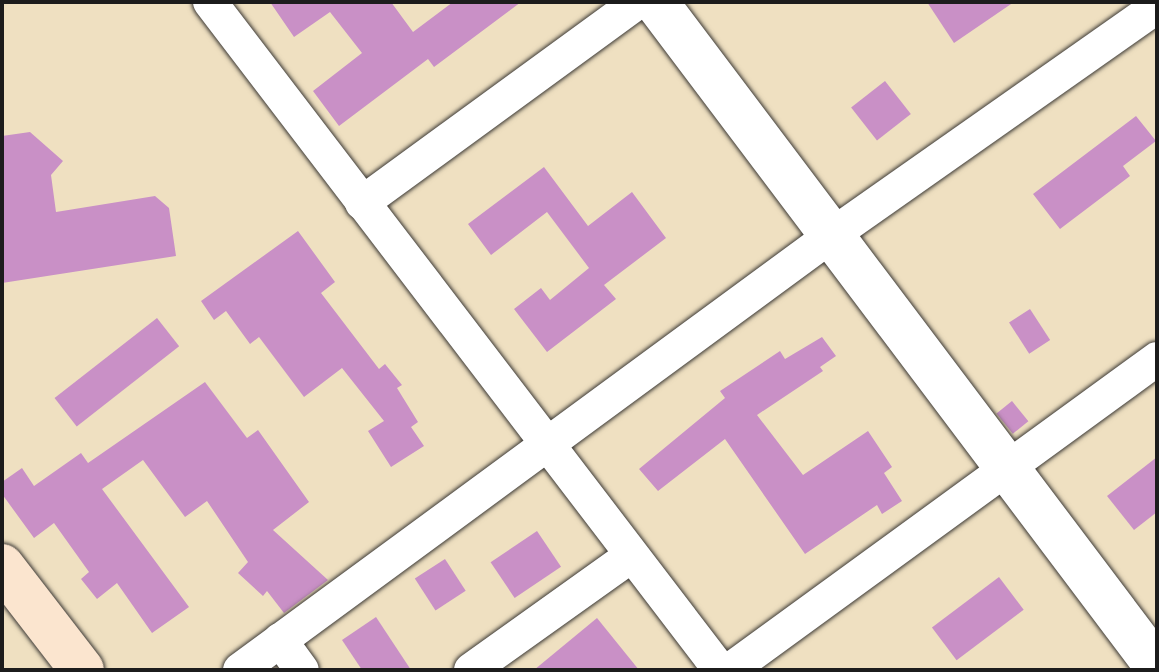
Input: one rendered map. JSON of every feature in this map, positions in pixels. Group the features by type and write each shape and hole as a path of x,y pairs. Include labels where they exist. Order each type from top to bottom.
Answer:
{"main road":[{"path":"2,566 82,670"}],"street":[{"path":"210,2 720,670"},
{"path":"362,203 638,2"},
{"path":"656,2 1157,667"},
{"path":"240,670 832,235 1157,7"},
{"path":"730,670 1157,359"},
{"path":"471,670 631,556"},
{"path":"280,640 302,670"}],"building":[{"path":"270,2 391,2 413,32 453,2 521,2 434,67 428,59 339,126 313,91 362,53 330,12 294,37"},
{"path":"927,2 1014,2 954,43"},
{"path":"885,81 911,114 877,141 851,107"},
{"path":"1136,116 1156,141 1123,166 1130,176 1060,229 1033,194"},
{"path":"30,132 63,161 51,175 56,212 155,196 169,208 176,256 2,283 2,136"},
{"path":"544,167 588,226 632,192 666,238 604,285 616,299 547,352 514,309 541,288 550,300 589,268 547,212 491,255 468,224"},
{"path":"298,231 335,282 321,293 379,369 385,364 402,385 397,388 418,422 411,427 424,446 391,467 368,431 384,421 342,368 304,397 259,337 250,344 226,311 214,320 201,301"},
{"path":"1030,309 1050,340 1029,354 1009,323"},
{"path":"157,318 179,346 77,426 55,398"},
{"path":"822,337 836,356 820,367 823,371 757,415 803,475 868,431 892,467 884,473 902,501 882,514 877,505 805,554 725,439 658,491 639,469 725,398 720,391 780,351 785,359"},
{"path":"205,382 247,438 258,430 309,502 273,530 328,580 284,613 267,591 263,596 238,573 248,562 207,501 185,517 143,460 102,489 189,607 152,633 117,583 97,599 81,579 89,572 54,523 34,538 2,494 2,482 22,468 34,486 81,453 88,463"},
{"path":"1012,401 1028,421 1013,434 996,414"},
{"path":"1157,457 1157,512 1134,530 1107,496"},
{"path":"537,531 561,567 515,598 491,562"},
{"path":"445,559 466,591 436,610 415,579"},
{"path":"999,577 1024,610 957,660 932,628"},
{"path":"376,617 411,670 362,670 342,640"},
{"path":"597,618 639,670 534,670"}]}
